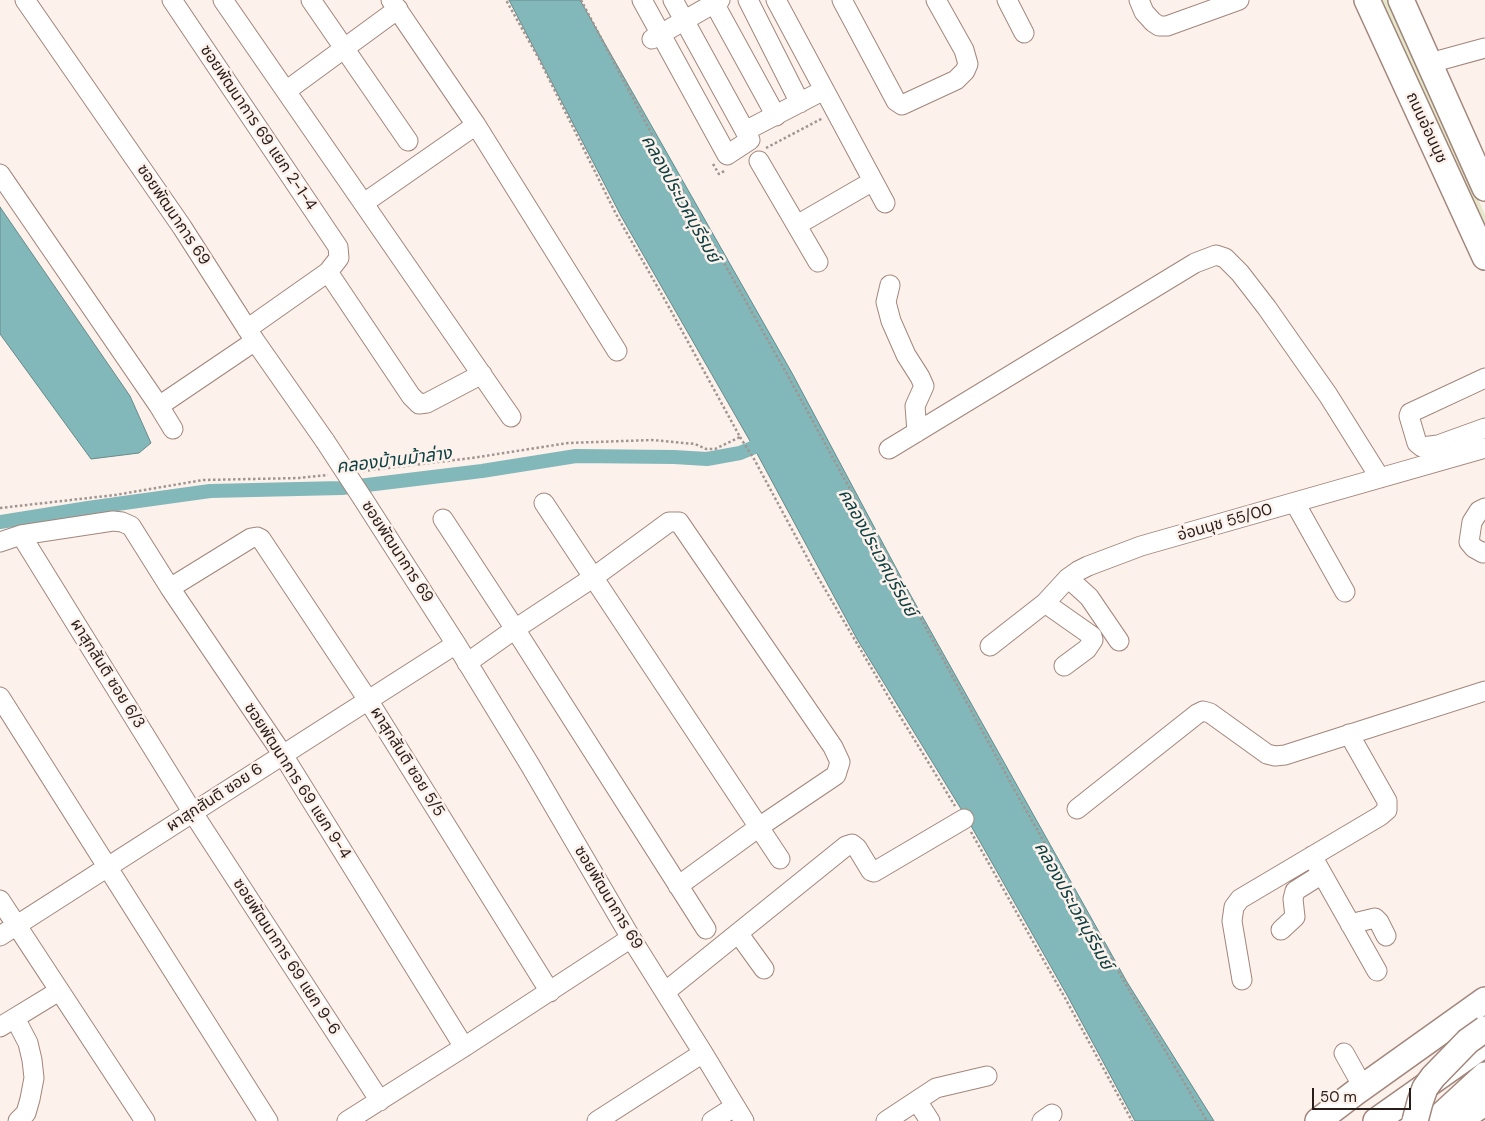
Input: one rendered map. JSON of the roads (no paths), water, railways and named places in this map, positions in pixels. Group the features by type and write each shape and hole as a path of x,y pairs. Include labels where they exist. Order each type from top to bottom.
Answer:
{"main road":[{"name":"ถนนอ่อนนุช","path":"1367,0 1485,257"},
{"name":"ถนนอ่อนนุช","path":"1401,0 1482,174"},
{"path":"1319,1120 1485,1000"},
{"path":"1415,1121 1425,1088 1433,1077 1468,1042 1485,1029"},
{"path":"1376,1121 1485,1044"},
{"path":"1435,1121 1485,1075"},
{"path":"1457,1121 1485,1102"}],"street":[{"name":"ซอยพัฒนาการ 69","path":"25,0 182,227 251,335 364,499 530,765 631,938 739,1114"},
{"name":"ซอยพัฒนาการ 69 แยก 2-1-4","path":"172,0 338,247 334,265 411,396 419,404 427,403 482,374"},
{"path":"223,0 511,417"},
{"path":"311,0 408,141"},
{"path":"642,0 656,36 727,155 750,140 673,0"},
{"path":"748,0 800,103"},
{"path":"776,0 884,203"},
{"path":"842,0 896,101 902,105 956,80 965,71 968,64 964,50 936,0"},
{"path":"1007,0 1024,33"},
{"path":"1139,0 1144,12 1153,22 1159,26 1167,26 1239,0"},
{"path":"656,36 718,1 776,116"},
{"path":"286,91 344,48 394,5 476,125 616,351"},
{"path":"1430,63 1485,48"},
{"path":"745,131 824,90"},
{"path":"364,203 476,125"},
{"path":"760,156 818,262"},
{"path":"0,174 173,429"},
{"path":"797,225 873,182"},
{"path":"889,449 1186,268 1216,255 1225,258 1240,273 1267,308 1328,396 1380,478"},
{"path":"159,406 251,335 334,265"},
{"path":"890,285 886,302 891,321 906,355 924,386 915,406 917,432"},
{"path":"1485,378 1409,414 1417,443 1422,447 1438,445 1485,428"},
{"name":"อ่อนนุช 55/00","path":"990,646 1045,603 1068,578 1078,571 1141,546 1485,448"},
{"path":"544,503 780,859"},
{"path":"1295,503 1345,592"},
{"path":"1485,508 1479,511 1472,522 1469,542 1483,554 1485,552"},
{"path":"443,519 706,929"},
{"name":"ซอยพัฒนาการ 69 แยก 9-4","path":"21,535 113,521 131,526 170,588 283,755 464,1047"},
{"path":"467,663 594,577 669,522 679,522 833,746 840,762 836,775 759,827 678,886"},
{"path":"0,542 21,535"},
{"name":"ผาสุกสันติ ซอย 6/3","path":"21,535 193,813"},
{"name":"ผาสุกสันติ ซอย 5/5","path":"170,588 251,538 257,537 261,539 368,700 550,992"},
{"path":"1068,578 1089,597 1119,640"},
{"path":"1045,603 1092,636 1093,640 1087,649 1064,666"},
{"name":"ผาสุกสันติ ซอย 6","path":"0,936 456,644"},
{"path":"1077,809 1203,711 1210,713 1267,754 1276,756 1285,755 1485,690"},
{"path":"0,697 268,1121"},
{"path":"1242,980 1232,921 1234,907 1240,899 1380,816 1387,810 1387,801 1349,734"},
{"name":"ซอยพัฒนาการ 69 แยก 9-6","path":"193,813 380,1101"},
{"path":"665,992 846,846 852,844 857,848 871,871 874,872 964,819"},
{"path":"1312,856 1377,971"},
{"path":"1281,930 1295,917 1293,899 1295,891 1322,874"},
{"path":"0,900 144,1121"},
{"path":"1350,924 1375,918 1386,936"},
{"path":"738,933 764,968"},
{"path":"347,1121 550,992 631,938"},
{"path":"18,1121 26,1113 30,1099 34,1078 32,1060 28,1043 7,1022 59,990"},
{"path":"597,1121 703,1053"},
{"path":"1344,1053 1363,1087"},
{"path":"886,1121 936,1088 987,1076"},
{"path":"917,1101 930,1121"},
{"path":"712,1121 739,1114"}],"water":[{"name":"คลองประเวศบุรีรมย์","path":"509,0 580,0 792,373 911,596 1127,982 1214,1121 1135,1121 1067,995 966,817 857,639 754,448 621,216"},
{"path":"0,207 130,396 151,443 139,453 91,459 0,334"}],"waterway":[{"name":"คลองบ้านม้าล่าง","path":"0,522 210,491 342,488 482,471 576,456 707,459 740,453 769,441"}]}
